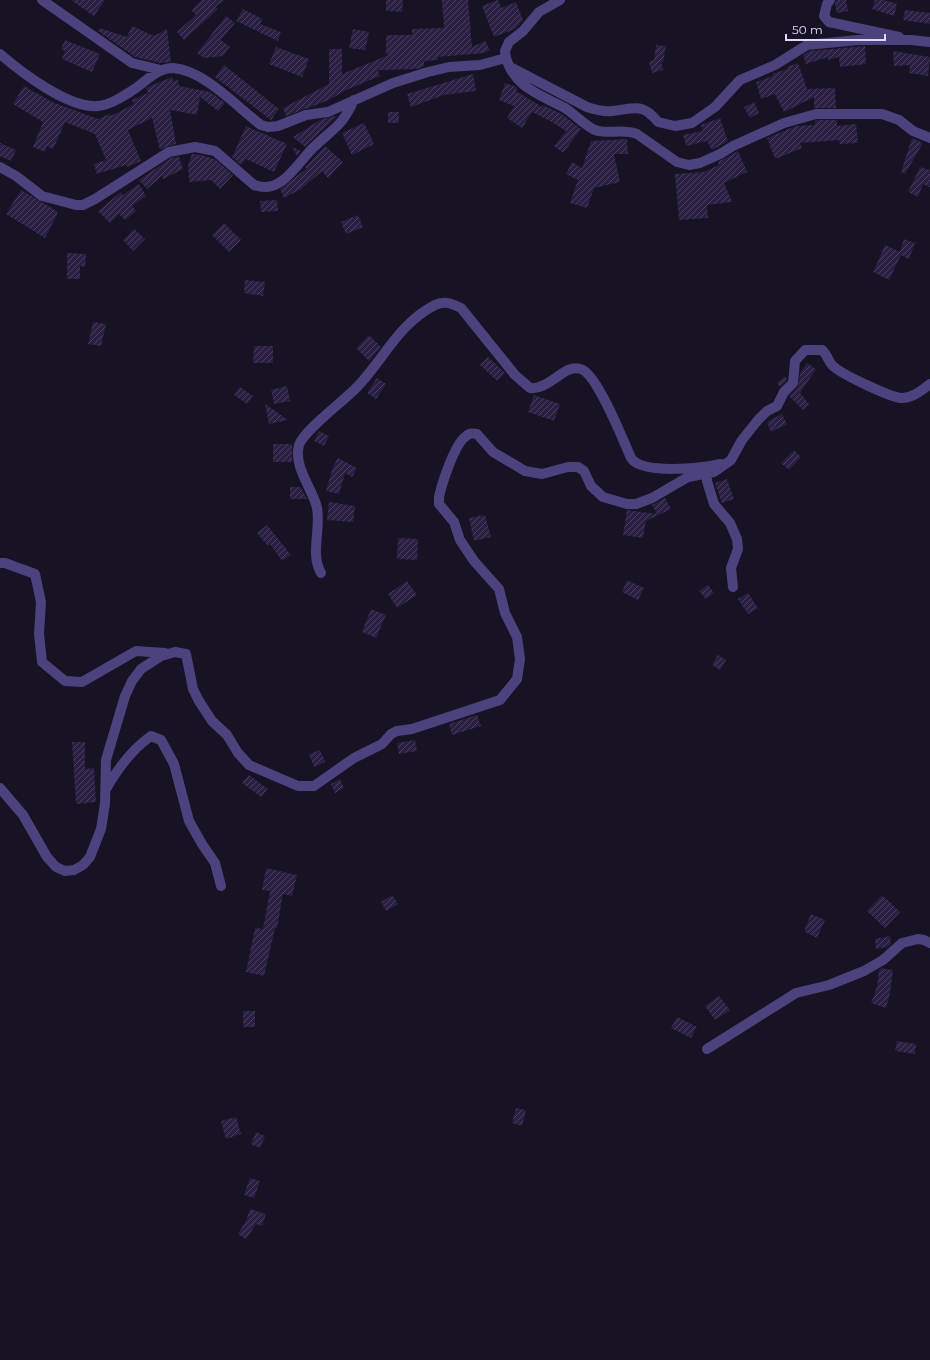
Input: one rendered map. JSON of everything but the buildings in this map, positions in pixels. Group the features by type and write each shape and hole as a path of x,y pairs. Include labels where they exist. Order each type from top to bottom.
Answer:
{"street":[{"path":"42,0 132,63 161,70"},
{"path":"560,0 539,12 523,31 508,42 505,51 510,72 525,86 579,117 593,129 600,131 630,131 637,134 677,162 689,165 700,163 784,123 816,114 882,114 895,118 912,131 930,138"},
{"path":"830,0 827,4 824,16 829,22 911,40"},
{"path":"0,54 33,80 72,100 96,107 112,102 161,70 171,68 198,75 257,122 268,127 288,123 306,115 328,112 393,82 428,72 449,67 507,62 587,107 611,112 633,107 639,108 652,114 658,122 684,126 692,123 715,107 740,80 775,65 807,45 858,40 911,40 930,42"},
{"path":"0,167 16,176 42,196 69,204 83,205 95,200 169,152 195,147 215,151 254,185 261,187 269,186 292,172 314,146 338,127 346,118 354,100"},
{"path":"321,573 316,565 315,556 318,540 319,517 315,500 301,468 299,446 306,435 358,386 403,328 440,303 455,305 466,313 510,369 530,388 541,387 570,369 577,368 584,370 608,404 631,458 638,465 660,468 710,466 727,463"},
{"path":"0,563 5,563 35,574 41,602 39,634 42,662 65,681 82,682 136,651 167,653 182,652 186,654 193,689 199,701 212,721 227,735 232,745 244,760 256,768 291,783 305,787 314,786 354,758 382,744 391,734 397,731 412,729 500,700 517,679 519,647 516,632 505,613 502,594 474,561 460,540 454,522 439,504 440,491 456,450 465,437 470,434 477,434 493,452 516,466 534,473 551,473 572,466 581,468 588,478 591,486 603,497 627,504 645,502 688,477 707,474 727,463 758,420 767,411 778,406 784,392 793,383 795,361 805,350 822,350 832,366 871,389 883,391 899,398 916,394 930,384"},
{"path":"707,474 707,481 714,504 730,523 737,539 738,549 731,568 733,587"},
{"path":"0,788 24,815 47,857 56,867 65,871 74,870 83,866 90,857 101,829 106,789 106,760 132,681 147,664 167,653"},
{"path":"106,789 119,767 137,746 151,736 161,740 174,764 189,821 215,863 221,886"},
{"path":"707,1049 796,993 829,985 864,971 882,960 902,943 918,939 930,943"}]}
